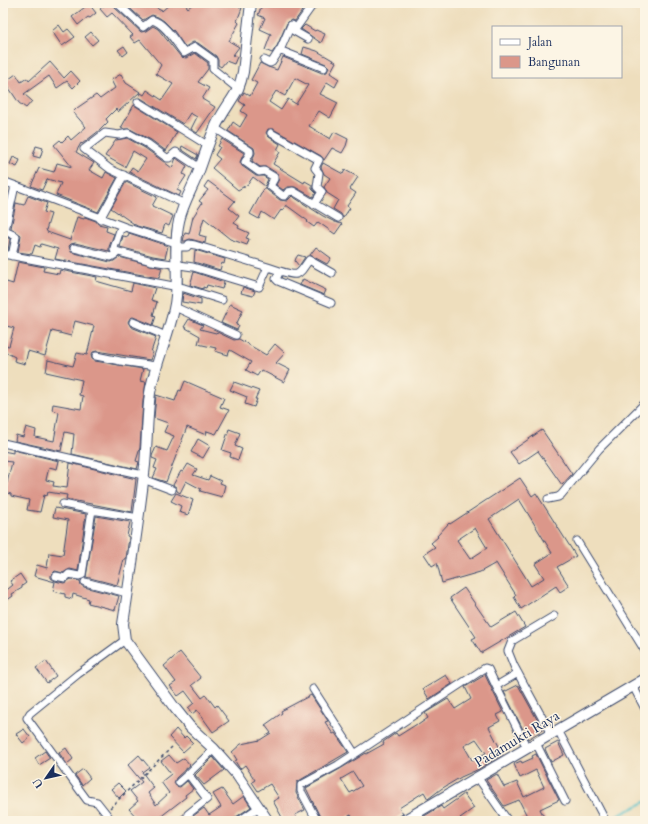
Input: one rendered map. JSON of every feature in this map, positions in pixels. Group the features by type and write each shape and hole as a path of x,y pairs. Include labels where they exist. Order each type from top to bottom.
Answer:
{"street":[{"path":"117,3 143,27 152,20 157,21 184,53 195,47 199,49 213,60 213,69 238,89"},
{"path":"251,3 243,72 238,89 225,108 218,130 208,145 179,221 180,288 177,308 156,366 150,393 146,479 123,624 125,640 190,727 214,749 237,775 268,821"},
{"path":"294,31 314,3"},
{"path":"264,60 272,63 291,25 294,31 308,38"},
{"path":"279,50 324,68"},
{"path":"138,102 208,145"},
{"path":"218,130 250,151 245,162 259,172 264,171 274,177 270,185 271,187 284,196 288,192 293,191 338,218"},
{"path":"185,204 110,169 84,149 106,133 119,135 128,133 148,144 167,158 176,152 200,168"},
{"path":"271,133 319,160 315,168 319,173 317,187 322,192 314,204"},
{"path":"100,219 124,176"},
{"path":"3,181 100,219 180,246 189,244 195,245 294,275 304,268 309,260 332,273"},
{"path":"12,256 16,237 4,230 15,186"},
{"path":"125,227 120,230 114,250 152,261 193,267 259,287 268,267"},
{"path":"74,248 110,257 116,254 117,251"},
{"path":"3,254 180,288 222,300"},
{"path":"280,271 276,279 278,281 331,303"},
{"path":"177,308 236,335"},
{"path":"133,322 166,336"},
{"path":"96,356 156,366"},
{"path":"548,499 561,495 599,449 645,404"},
{"path":"3,443 146,479 172,490"},
{"path":"63,504 139,518"},
{"path":"56,576 65,578 69,574 79,576 82,575 92,510"},
{"path":"577,541 645,651"},
{"path":"85,582 128,593"},
{"path":"554,616 512,641 508,651 518,673 555,732 604,818"},
{"path":"112,821 97,802 88,800 27,718 30,713 78,674 125,640"},
{"path":"317,821 301,791 301,785 338,766 485,668 488,669 527,748"},
{"path":"496,686 518,673"},
{"name":"Padamukti Raya","path":"403,821 645,679"},
{"path":"633,686 645,709"},
{"path":"313,689 356,754"},
{"path":"536,743 565,801"},
{"path":"179,782 214,749"},
{"path":"188,774 207,799 188,814"},
{"path":"478,778 508,821"},
{"path":"239,821 259,807"}],"path":[{"path":"106,813 173,746"}],"building":[{"path":"107,3 111,3 141,32 146,31 153,26 158,29 181,57 186,58 195,53 208,63 208,69 198,82 209,88 202,99 215,107 197,133 191,129 197,117 190,113 183,124 139,97 141,93 144,95 147,90 162,100 173,84 156,74 161,65 140,40 135,43 130,37 133,35 112,13 107,17 100,9"},
{"path":"124,3 153,3 159,10 161,9 162,11 171,3 184,3 188,8 194,3 231,3 242,8 237,21 239,23 229,41 239,47 233,55 237,57 234,64 226,61 221,67 218,65 216,56 198,43 193,42 185,47 174,31 164,21 152,15 143,20"},
{"path":"263,3 290,3 302,11 295,21 291,20 287,23 277,46 272,53 265,50 271,34 260,29 265,18 258,15"},
{"path":"89,4 96,13 78,25 72,17"},
{"path":"59,25 64,32 68,29 75,37 62,46 52,31"},
{"path":"305,25 315,31 316,30 325,34 321,43 301,29"},
{"path":"91,32 98,40 92,45 85,37"},
{"path":"124,46 128,52 123,56 118,50"},
{"path":"304,47 317,51 336,62 330,73 339,79 335,87 327,82 320,94 338,103 330,118 319,111 309,126 330,139 334,132 348,139 346,146 342,153 332,148 324,160 321,156 273,129 268,129 266,133 269,137 280,144 277,150 280,152 273,164 304,183 305,181 312,185 312,189 316,193 313,197 295,187 287,187 283,190 276,185 279,179 278,174 267,167 260,167 252,161 255,153 254,148 228,131 233,122 240,127 247,115 241,111 245,105 239,101 244,92 250,96 257,83 251,80 260,63 277,70 283,57 322,73 327,72 329,67 326,64 302,54","holes":["295,78 308,85 296,104 288,99 281,110 269,102 276,91 285,96"]},
{"path":"50,62 64,78 71,71 80,81 73,88 67,81 57,88 49,76 24,94 32,101 26,108 19,103 5,82 16,74 21,82 27,78 29,81"},
{"path":"121,74 126,83 140,92 118,112 116,109 106,119 108,122 82,144 81,143 76,152 94,163 89,170 103,178 106,172 117,178 98,212 56,195 61,183 47,179 42,190 31,186 39,168 54,172 57,163 72,167 54,145 60,140 62,142 68,136 71,140 86,127 73,112 96,95 100,99 115,88 111,80"},
{"path":"134,105 177,132 166,151 151,140 130,129 121,128"},
{"path":"127,138 145,148 172,168 176,158 187,166 183,174 186,176 177,190 181,192 179,196 129,172 132,167 138,171 146,159 133,151 125,167 105,156 116,140"},
{"path":"222,139 244,153 240,162 242,166 256,176 263,176 268,179 265,186 253,177 248,184 238,190 212,168 220,159 215,155 220,147 218,146"},
{"path":"36,146 43,148 40,158 33,156"},
{"path":"182,146 198,155 196,159 181,149"},
{"path":"13,157 20,160 17,167 10,164"},
{"path":"323,163 343,174 345,170 358,177 350,189 356,193 347,206 350,208 343,218 341,214 333,209 338,200 327,193 324,187 330,178 324,174 321,167"},
{"path":"208,181 235,201 229,208 239,216 234,223 239,226 238,228 249,233 246,238 249,239 247,245 230,239 204,218 199,235 206,237 205,243 190,239 183,241 185,233 189,234 193,217 202,203 199,201 208,190 204,187"},
{"path":"126,182 157,197 152,206 173,216 169,226 165,224 162,233 137,226 111,208"},
{"path":"265,187 280,200 287,201 292,196 323,216 342,224 335,234 318,222 314,227 286,205 274,220 262,212 259,219 250,214"},
{"path":"28,196 47,203 44,212 51,214 46,230 47,232 70,240 77,217 84,219 85,217 96,221 98,224 107,226 106,231 114,234 109,251 75,243 69,246 71,252 110,262 119,257 162,268 159,278 55,259 58,249 41,244 40,247 35,245 32,254 18,252 21,235 11,228 16,203 24,205"},
{"path":"129,233 168,246 165,258 120,247 123,236 128,237"},
{"path":"3,235 10,239 8,250 3,249"},
{"path":"316,247 331,258 327,264 310,255"},
{"path":"195,250 225,259 224,264 222,263 220,270 194,262"},
{"path":"298,255 305,257 299,266 295,261"},
{"path":"18,262 44,267 43,271 59,274 60,270 97,277 96,281 131,291 133,283 155,288 151,300 157,302 153,315 156,316 153,325 133,317 130,318 128,322 131,327 156,337 150,360 97,351 93,352 91,355 92,359 95,361 143,369 140,381 146,382 143,401 140,448 136,461 139,462 137,469 72,454 74,434 65,432 61,451 15,441 16,435 23,437 26,427 36,430 35,437 54,441 59,412 52,410 53,404 81,409 83,396 79,395 82,380 46,372 48,360 73,366 77,353 87,355 94,326 75,321 71,336 52,331 45,356 28,351 25,364 14,361 15,357 3,351 3,345 9,346 14,328 3,325 3,281 13,284"},
{"path":"194,272 224,282 222,289 207,285 206,288 203,287 203,289 190,285"},
{"path":"303,279 326,290 324,295 300,285"},
{"path":"243,287 255,291 253,296 241,293"},
{"path":"183,293 201,299 201,305 182,302"},
{"path":"230,304 243,310 236,325 239,326 237,330 221,323"},
{"path":"189,319 203,325 200,329 217,332 234,340 239,339 266,355 275,344 285,353 276,363 290,370 284,382 261,370 257,376 246,370 251,362 230,350 228,355 215,351 216,348 198,344 200,336 184,327"},
{"path":"185,381 224,398 220,407 229,410 216,434 207,431 206,435 187,427 166,482 153,478 157,469 154,468 157,460 152,458 152,456 156,447 167,451 174,436 164,432 168,423 154,418 156,395 175,401 179,390 181,391"},
{"path":"234,382 259,391 255,399 257,399 254,407 245,404 247,397 230,390"},
{"path":"229,429 240,433 235,446 242,449 238,460 230,457 231,453 222,450"},
{"path":"542,430 572,474 562,485 538,451 519,464 510,452"},
{"path":"198,439 210,446 203,458 191,452"},
{"path":"13,450 59,461 57,469 49,467 46,480 54,482 53,486 67,488 70,463 136,479 132,512 66,499 67,495 48,492 47,496 44,495 40,512 27,510 29,500 11,496 11,494 3,492 3,482 7,483 12,462 3,461 3,451 13,453"},
{"path":"188,464 197,469 193,475 208,480 210,476 221,481 220,483 225,485 222,497 200,491 201,489 186,481 180,493 177,491 176,487 173,485 181,471 183,472"},
{"path":"520,478 532,496 536,493 576,556 557,567 569,586 560,592 556,586 521,609 514,597 516,595 496,563 480,572 442,583 437,563 432,566 424,554 435,547 431,543 449,523 450,524","holes":["519,499 552,553 535,564 544,578 531,586 489,519","475,528 487,548 470,559 457,540"]},
{"path":"176,493 193,500 188,515 179,512 181,506 171,501"},
{"path":"55,508 86,514 78,571 70,569 63,573 55,571 51,575 51,578 55,581 64,583 71,579 80,581 81,585 84,587 119,596 115,610 88,603 89,599 73,594 72,599 65,597 65,594 53,591 55,582 34,576 37,565 47,568 49,553 63,555 68,520 53,517"},
{"path":"96,516 130,522 127,536 129,537 126,559 124,559 117,585 86,577"},
{"path":"20,574 26,583 22,586 22,588 12,594 13,596 3,603 3,593 13,585 10,581"},
{"path":"464,588 491,627 516,612 525,627 481,653 472,639 476,637 450,598"},
{"path":"180,652 201,678 192,685 202,698 206,695 215,707 217,705 229,721 213,732 197,710 192,714 188,708 194,703 185,691 178,696 170,686 176,682 164,666"},
{"path":"46,661 56,676 47,683 36,668"},
{"path":"446,675 452,684 429,699 423,689"},
{"path":"485,675 503,712 497,715 500,721 489,727 503,754 479,769 461,777 441,789 428,799 424,792 399,808 403,814 392,821 354,821 351,815 339,821 322,821 306,788 384,744 383,742 396,733 398,736 417,724 418,725 428,718 425,713 448,699 455,709 471,699 465,687","holes":["476,739 486,753 472,760 464,746","353,772 362,786 350,793 341,779"]},
{"path":"518,685 543,730 528,739 504,692"},
{"path":"311,695 328,721 325,722 333,734 335,733 348,752 297,782 296,793 305,810 295,815 298,821 284,821 273,801 279,798 270,784 258,791 252,782 255,780 245,765 240,769 232,752 241,744 260,740 271,733 265,725 282,713 281,711"},
{"path":"24,729 30,737 23,743 16,734"},
{"path":"176,729 184,738 186,736 193,743 183,752 169,737"},
{"path":"558,742 564,755 551,762 545,749"},
{"path":"66,748 73,759 67,764 59,753"},
{"path":"45,751 50,758 39,765 35,758"},
{"path":"536,754 559,800 540,809 546,821 516,821 527,816 519,800 504,806 486,780 497,774 504,787 517,782 524,797 544,787 536,770 520,778 514,764 521,761 522,763 533,758 532,756"},
{"path":"139,755 149,767 142,772 154,788 148,793 156,805 169,793 161,782 171,774 161,761 169,755 176,763 184,758 190,765 176,778 174,783 176,786 180,787 187,781 193,789 185,795 186,797 155,821 140,821 129,809 138,801 130,791 142,782 128,765"},
{"path":"213,757 224,770 204,785 195,775"},
{"path":"83,769 90,778 82,785 75,775"},
{"path":"118,783 126,791 119,798 111,789"},
{"path":"222,789 233,804 244,796 251,807 236,817 234,821 174,821 183,815 189,819 204,808 209,815 221,807 213,794"},
{"path":"464,794 474,808 460,818 462,821 416,821 441,806 443,809"}],"waterway":[{"path":"607,821 645,802"}]}
